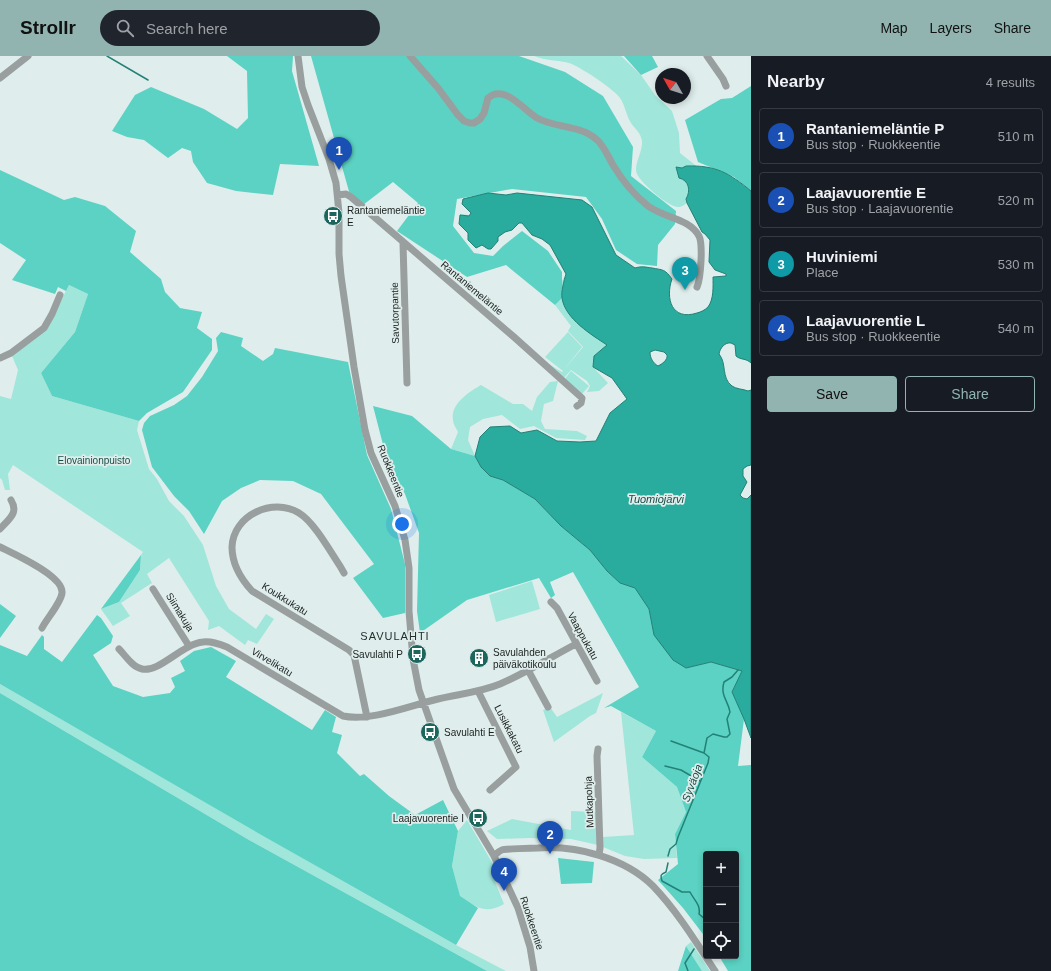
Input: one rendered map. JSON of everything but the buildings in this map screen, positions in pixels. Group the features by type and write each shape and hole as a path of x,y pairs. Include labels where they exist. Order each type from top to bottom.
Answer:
{"street":[{"path":"0,78 28,56"},
{"name":"Ruokkeentie","path":"298,56 302,87 329,159 338,195 341,276 365,430 372,453 400,521 405,540 409,568 409,610 416,678 454,789 494,856 518,908 530,947 534,971"},
{"path":"410,56 438,88 458,115 467,122 474,123 480,119 484,113 488,98 492,95 500,94 512,98 539,119 584,132 596,139 617,172 635,194 659,213 688,224 700,238 700,277 697,286"},
{"path":"707,56 723,79 726,86"},
{"name":"Rantaniemeläntie","path":"338,195 346,194 351,197 403,243 514,336 582,398 581,403 577,406"},
{"name":"Savutorpantie","path":"403,243 407,383"},
{"path":"0,358 11,353 44,328 60,296"},
{"path":"0,529 15,511 15,506 11,500"},
{"name":"Koukkukatu","path":"344,574 309,521 294,510 278,507 264,508 247,518 238,528 232,548 236,566 242,580 252,591 349,650 354,655 367,717"},
{"path":"0,547 34,564 59,583 62,592 60,600 42,628"},
{"name":"Siimakuja","path":"153,589 189,646"},
{"name":"Vaappukatu","path":"552,602 597,681"},
{"name":"Virvelikatu","path":"119,649 133,664 141,669 149,670 158,666 189,646 202,642 212,642 227,647 343,716 352,718 367,717 478,691 500,684 576,644"},
{"path":"528,670 548,707"},
{"name":"Lusikkakatu","path":"478,691 516,767 490,790"},
{"name":"Mutkapohja","path":"598,749 599,855"},
{"path":"494,856 502,850 550,847 584,851 599,855 630,868 652,885 676,913 715,971"}],"green space":[{"path":"534,56 621,56 641,75 655,95 655,104 665,104 672,111 679,133 680,153 699,168 686,166 682,169 678,167 681,178 686,182 689,190 686,199 687,203 679,207 669,204 644,183 637,174 636,167 642,141 639,133 628,117 622,101 611,89 574,65"},
{"path":"488,193 506,195 517,193 582,200 592,207 616,255 608,345 593,367 608,383 599,391 587,392 590,386 587,381 571,370 564,378 545,362 562,372 583,347 568,331 571,326 555,305 562,298 562,281 566,274 550,245 541,238 532,235 522,223 519,223 512,230 505,232 498,237 498,241 491,249 488,249 482,245 476,248 468,240 468,233 459,224 460,214 469,215 471,213 462,204 463,199"},
{"name":"Elovainionpuisto","path":"69,285 88,294 75,332 41,373 52,396 139,421 137,430 149,469 157,479 169,501 184,516 203,545 216,586 229,609 256,629 266,614 274,619 257,644 248,640 245,645 219,626 208,630 209,621 169,558 147,574 152,583 121,603 130,616 113,626 101,609 119,602 140,570 141,555 143,552 13,465 8,474 10,490 5,490 0,478 0,396 11,399 18,370 12,356 46,330"},
{"path":"568,332 582,347 563,371 545,357"},
{"path":"571,371 589,386 582,394 564,380"},
{"path":"558,381 553,401 544,404 541,421 545,429 577,431 587,436 585,440 556,438 534,426 520,429 502,415 483,419 470,427 468,440 475,456 451,449 458,432 453,422 454,409 461,399 476,388 481,385 513,404 523,404 532,411 537,397 550,382"},
{"path":"532,581 540,609 496,622 489,595"},
{"path":"0,684 341,880 456,945 506,971 487,971 249,840 0,693"},
{"path":"603,693 596,713 554,742 543,710 550,707 557,717"},
{"path":"621,712 656,731 642,757 677,787 686,812 675,834 677,858 644,859 625,856 603,847 603,837 634,835"},
{"path":"571,811 597,812 598,845 571,839 497,839 487,831 512,819 571,830"},
{"path":"467,820 496,869 495,882 504,904 492,909 476,907 460,897 452,866 458,831"},
{"path":"691,942 710,971 702,971 686,946"}],"shaded area":[{"path":"227,56 293,56 292,71 319,166 280,164 273,195 236,191 207,183 193,162 191,151 182,148 168,158 144,140 127,137 112,131 135,95 151,87 204,109 237,129 248,118 247,71"},
{"path":"311,56 519,56 565,72 603,96 633,147 631,176 676,211 675,224 658,245 657,266 637,264 616,250 602,219 586,197 512,189 457,199 453,226 474,253 493,256 522,231 548,251 562,272 562,298 555,305 506,265 467,277 397,231 418,203 393,182 363,205 350,195"},
{"path":"624,56 652,56 658,67 641,75"},
{"path":"751,86 751,191 734,177 698,162 685,120 721,99 732,98"},
{"path":"0,170 64,200 75,197 105,206 136,231 130,252 161,279 165,292 180,308 202,312 197,328 212,339 212,350 183,392 147,413 139,421 52,396 41,373 75,332 88,294 69,285 66,291 58,287 55,294 12,280 26,260 0,243"},
{"path":"221,332 243,338 241,346 263,361 273,354 275,348 348,362 367,455 391,509 405,564 405,613 383,618 353,578 374,564 321,494 293,481 260,480 241,488 222,501 204,534 189,511 174,496 152,467 142,430 144,423 150,416 174,405 187,396 202,377 218,351 216,338"},
{"path":"373,406 412,416 451,449 475,456 481,467 490,476 503,480 535,499 561,526 590,550 607,571 620,583 635,588 649,609 654,635 686,668 711,662 742,671 732,692 744,719 738,766 751,765 751,971 728,971 721,959 739,959 739,851 703,851 703,934 683,908 658,880 678,864 675,834 686,812 677,787 642,757 656,731 611,706 604,708 639,687 573,572 550,582 555,595 551,598 539,578 467,600 420,633 417,611 419,533 405,494 387,460"},
{"path":"141,555 140,570 119,602 101,609"},
{"path":"0,604 16,616 0,638"},
{"path":"97,615 101,618 113,636 111,643 93,655 113,686 143,697 170,693 175,687 171,678 185,671 180,661 194,651 211,647 236,661 226,677 312,730 325,710 336,717 332,732 342,735 337,753 360,776 364,774 389,796 415,815 443,800 458,831 452,866 460,896 478,908 456,945 0,684 0,645 27,656 42,635 44,637 44,649 62,662"},
{"path":"0,693 249,840 487,971 0,971"},
{"path":"558,858 594,862 592,883 561,884"},
{"path":"686,946 702,971 678,971"}],"water":[{"name":"Tuomiojärvi","path":"686,166 697,166 722,171 736,179 751,191 751,363 736,356 735,345 731,343 727,343 723,346 719,354 723,362 726,379 729,383 735,388 748,391 751,390 751,465 743,469 743,476 747,482 740,495 747,499 751,495 751,738 732,692 742,671 711,662 686,668 673,660 654,635 649,609 635,588 620,583 607,571 590,550 561,526 535,499 503,480 490,476 481,467 475,456 480,437 490,427 510,426 521,433 537,430 557,441 596,441 610,413 627,399 612,378 593,367 594,356 607,345 580,326 568,313 564,306 562,295 566,274 550,245 542,239 532,235 522,223 519,223 512,230 505,232 498,237 498,241 491,249 488,249 482,245 476,248 468,240 468,233 459,224 460,215 469,216 471,213 462,204 463,199 488,193 506,195 517,193 582,200 592,207 616,255 635,268 652,268 667,273 672,279 669,294 672,306 676,311 688,315 700,312 708,307 712,296 713,277 726,276 726,274 715,270 709,262 710,240 702,232 687,203 686,199 689,189 687,183 679,178 676,167 682,168","holes":["655,350 664,352 667,355 667,359 658,366 652,360 650,352"]}],"waterway":[{"path":"107,56 148,80"},
{"name":"Syväoja","path":"668,856 670,849 676,844 708,763 709,757 704,753 707,738 713,734 724,737 727,737 730,734 727,719 730,712 723,687 724,682 732,677 738,670"},
{"path":"671,741 704,753"},
{"path":"665,766 681,770 700,781"},
{"name":"Syväoja","path":"668,863 666,872 661,875 662,881 682,892 690,892 698,905 699,914 703,917"},
{"name":"Syväoja","path":"688,971 685,963 694,949"}],"place":[{"name":"Rantaniemeläntie P","path":"339,170"},
{"name":"Rantaniemeläntie E","path":"333,216"},
{"name":"Huviniemi","path":"685,290"},
{"name":"Savulahti P","path":"417,654"},
{"name":"Savulahden päiväkotikoulu","path":"479,658"},
{"name":"Savulahti E","path":"430,732"},
{"name":"Laajavuorentie I","path":"478,818"},
{"name":"Laajavuorentie E","path":"550,854"},
{"name":"Laajavuorentie L","path":"504,891"}],"district":[{"name":"SAVULAHTI","path":"395,636"}]}
